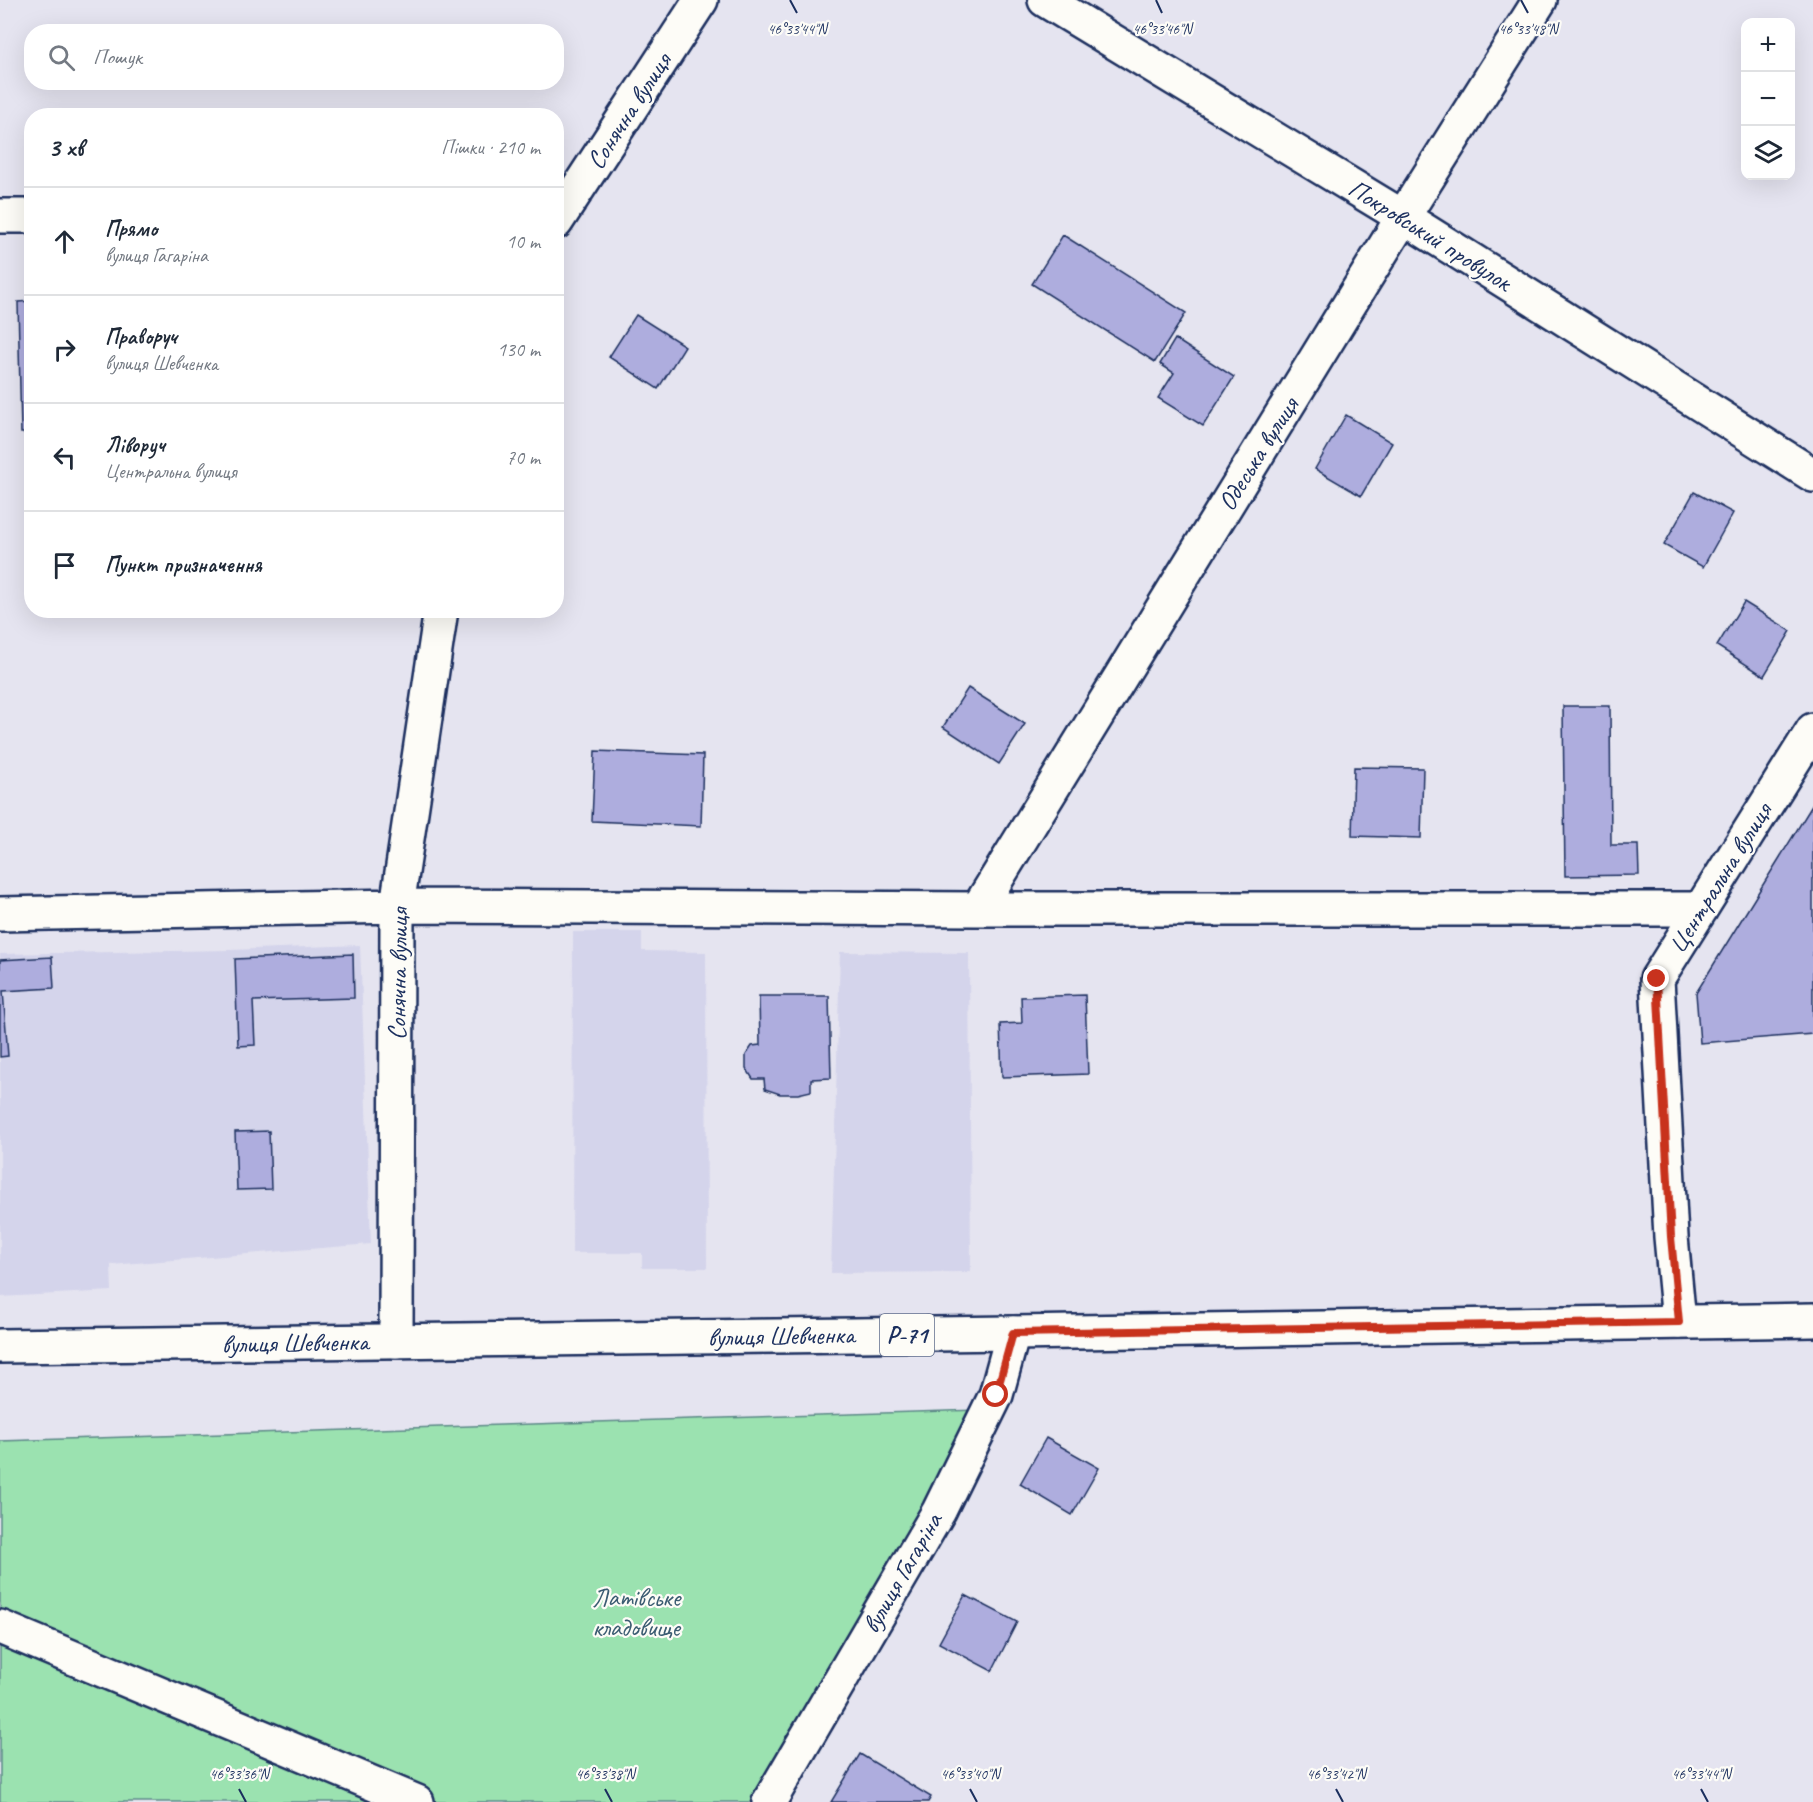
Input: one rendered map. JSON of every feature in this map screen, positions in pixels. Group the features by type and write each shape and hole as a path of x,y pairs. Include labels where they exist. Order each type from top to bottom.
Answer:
{"street":[{"name":"Сонячна вулиця","path":"564,209 701,0"},
{"name":"Покровський провулок","path":"1045,0 1403,217 1813,475"},
{"name":"Одеська вулиця","path":"978,909 1403,217 1540,0"},
{"path":"0,216 24,216"},
{"name":"Сонячна вулиця","path":"396,1341 397,906 440,618"},
{"name":"Центральна вулиця","path":"1679,1322 1671,1237 1657,979 1813,730"},
{"path":"0,914 397,906 1701,909"},
{"name":"вулиця Шевченка","path":"0,1346 1813,1320"},
{"name":"вулиця Гагаріна","path":"769,1802 939,1511 996,1395 1013,1333"},
{"path":"0,1627 417,1802"}],"shaded area":[{"path":"573,932 642,932 642,951 706,952 707,1268 642,1268 642,1253 572,1253"},
{"path":"360,945 371,1244 111,1265 112,1291 0,1297 0,954"},
{"path":"840,952 969,953 971,1272 831,1273"}],"green space":[{"name":"Латівське кладовище","path":"978,1410 751,1802 0,1802 0,1441"}],"building":[{"path":"1063,235 1186,313 1155,362 1032,284"},
{"path":"18,302 24,302 24,433 21,433"},
{"path":"636,315 685,346 658,389 609,357"},
{"path":"1175,339 1234,377 1203,426 1158,398 1174,373 1160,364"},
{"path":"1346,415 1392,443 1361,496 1315,469"},
{"path":"1694,492 1733,513 1703,567 1664,545"},
{"path":"1744,602 1791,631 1764,676 1717,646"},
{"path":"968,688 1025,724 999,764 943,727"},
{"path":"1563,706 1610,706 1611,845 1638,845 1639,875 1565,876"},
{"path":"595,751 703,755 701,826 592,821"},
{"path":"1354,767 1423,768 1421,838 1352,836"},
{"path":"1813,804 1813,1034 1700,1043 1696,993"},
{"path":"353,954 354,998 253,1001 255,1045 238,1046 235,959"},
{"path":"52,957 54,988 3,991 8,1056 0,1057 0,960"},
{"path":"1085,995 1088,1074 1002,1077 1000,1024 1022,1023 1021,997"},
{"path":"759,996 829,996 831,1078 811,1079 811,1091 798,1094 780,1094 765,1089 764,1079 753,1079 746,1068 746,1055 752,1046 760,1045"},
{"path":"269,1131 271,1189 237,1190 235,1132"},
{"path":"1046,1438 1099,1468 1072,1515 1020,1484"},
{"path":"965,1595 1017,1622 992,1671 939,1643"},
{"path":"860,1754 931,1797 928,1802 831,1802"}],"route":[{"path":"996,1395 1013,1333 1679,1322 1671,1237 1657,979"}]}
